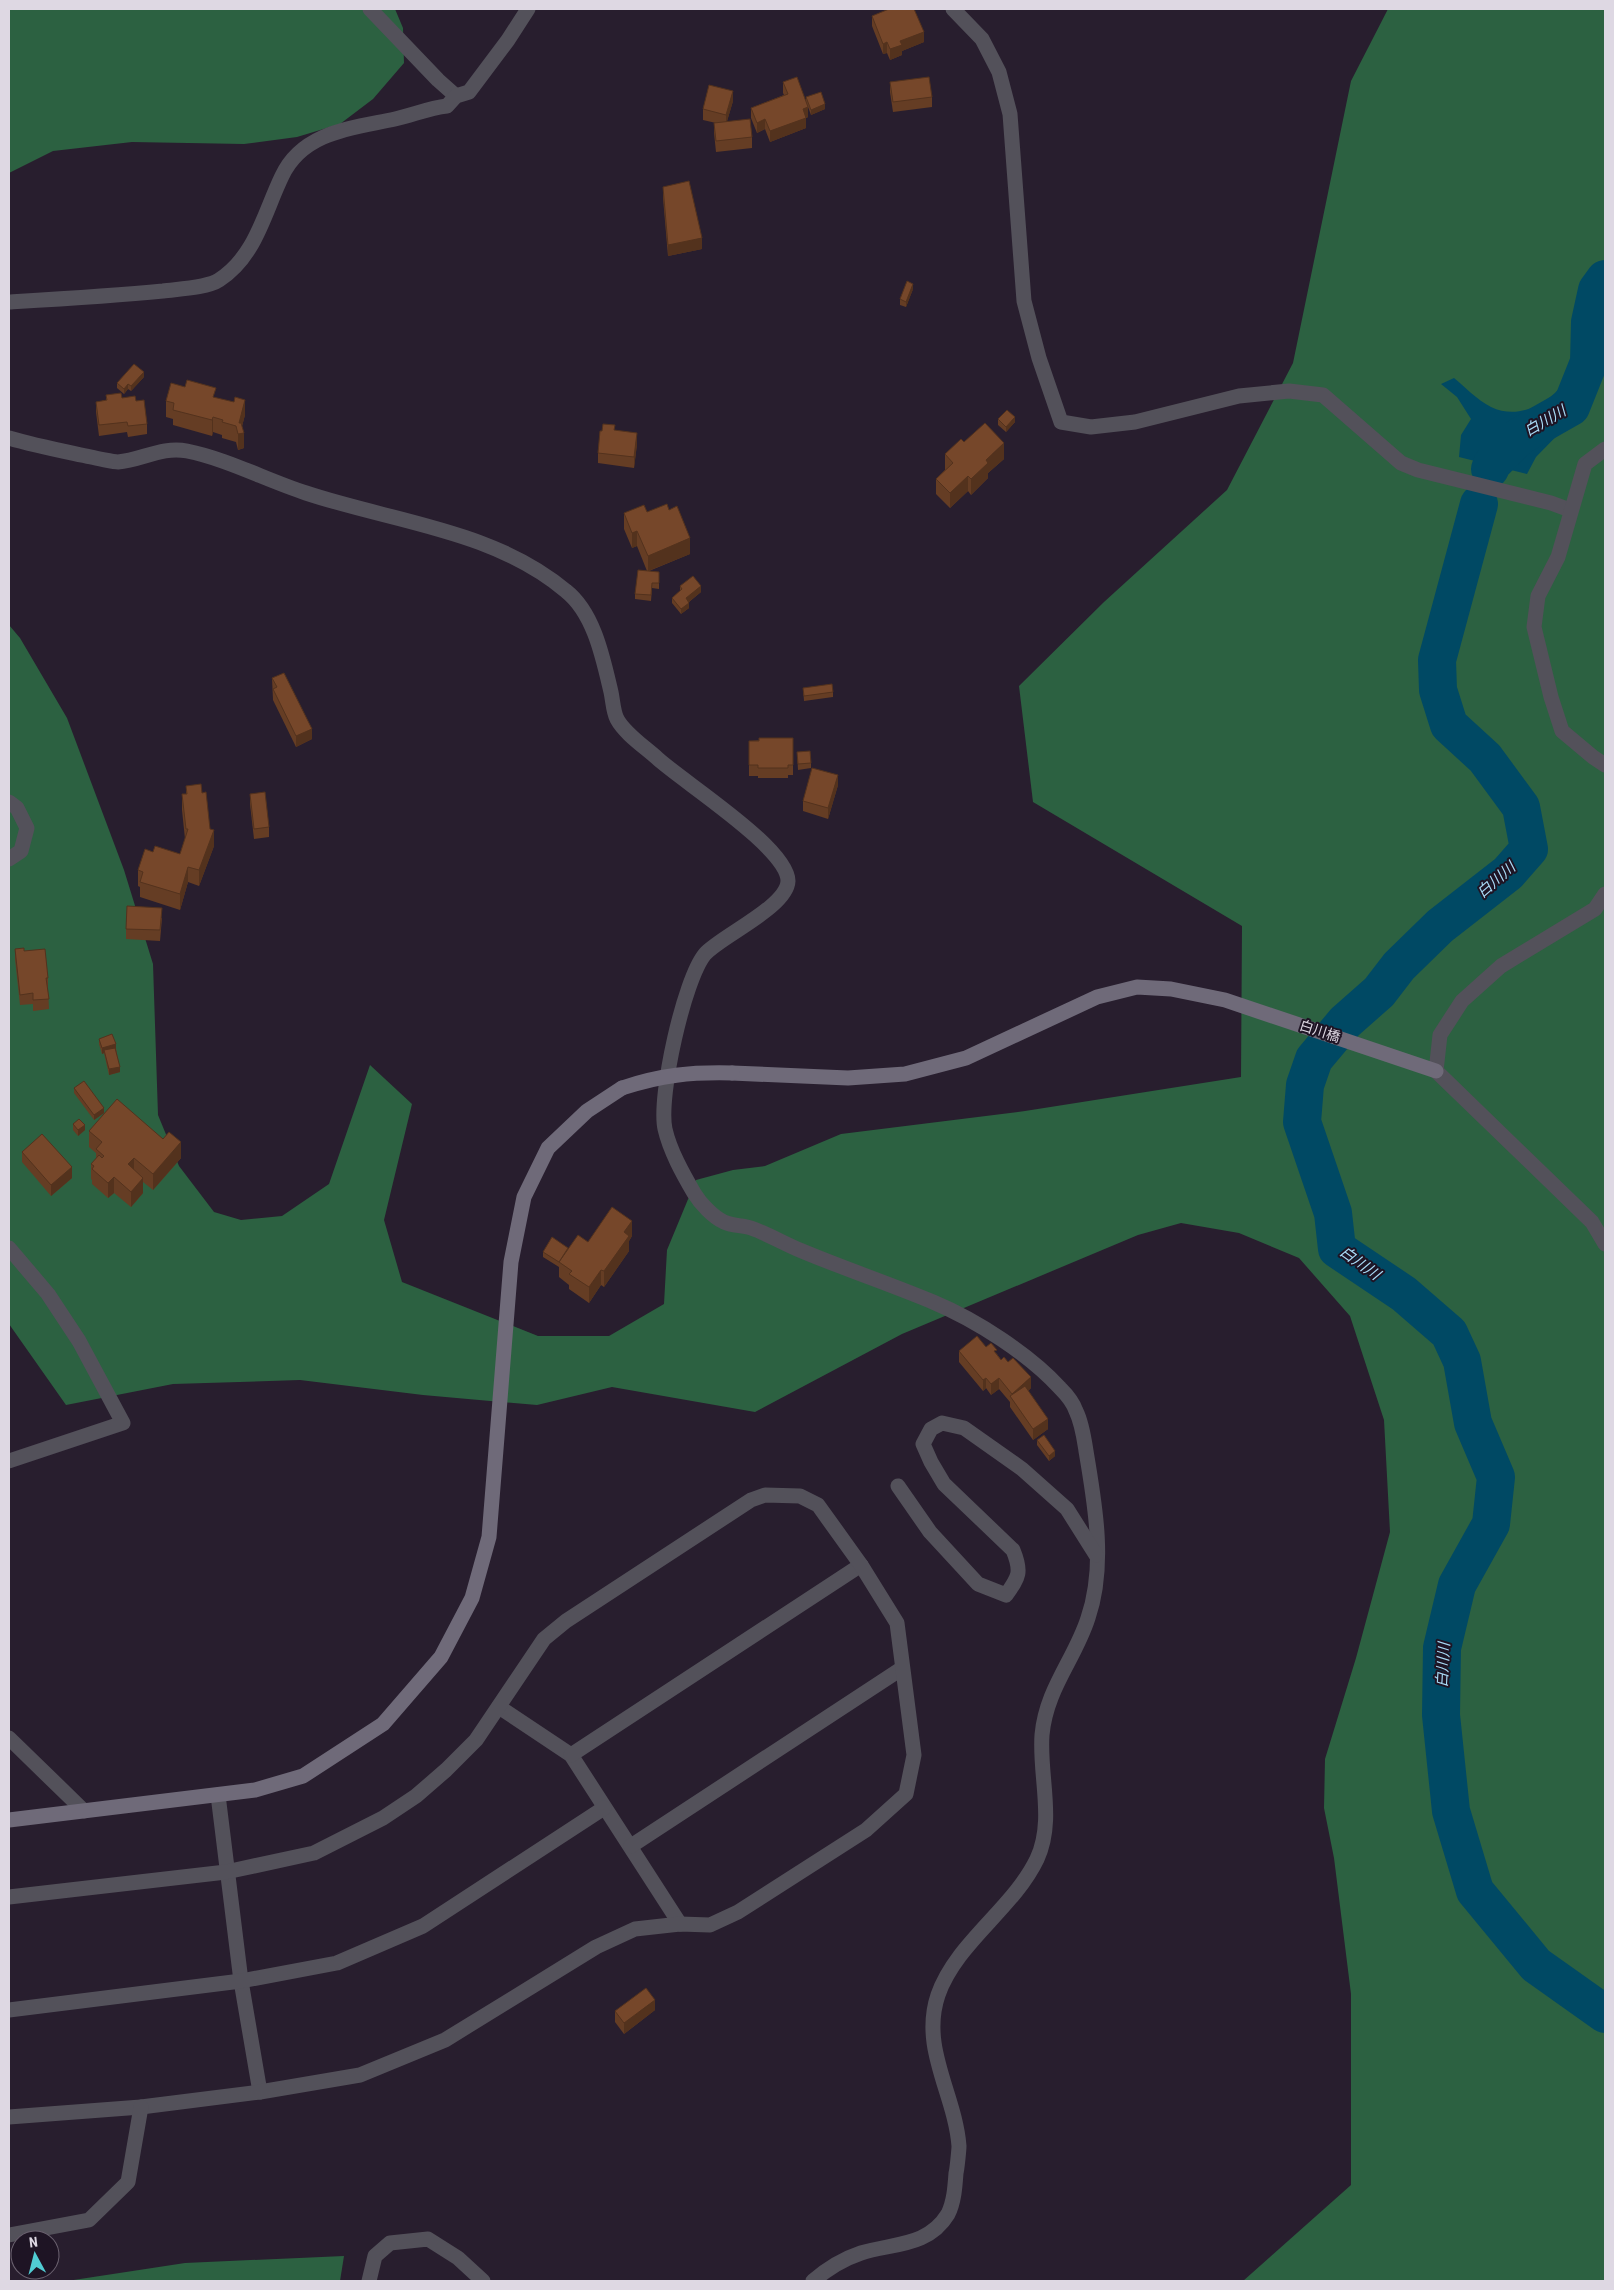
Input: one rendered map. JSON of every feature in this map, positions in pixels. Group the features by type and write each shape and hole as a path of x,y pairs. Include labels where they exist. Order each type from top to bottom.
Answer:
{"street":[{"path":"370,9 438,80 456,96"},
{"path":"9,302 103,297 182,289 217,282 237,266 255,241 283,174 295,157 316,141 340,129 447,106 456,96 469,92 508,40 528,9"},
{"path":"953,9 982,39 999,72 1010,114 1024,301 1039,358 1061,422 1091,427 1135,422 1239,396 1290,391 1323,395 1401,463 1418,470 1551,503 1570,510"},
{"path":"9,438 116,462 170,449 194,452 306,493 483,542 527,563 564,588 580,603 592,630 607,677 617,718 672,771 762,841 779,860 788,880 785,892 762,914 704,955 690,986 676,1032 666,1081 663,1122 671,1148 698,1200 722,1222 749,1227 801,1251 940,1304 977,1325 1044,1372 1064,1392 1075,1407 1082,1427 1098,1533 1095,1590 1088,1620 1047,1704 1042,1735 1042,1772 1046,1812 1045,1833 1040,1852 1030,1872 955,1965 938,1995 932,2032 938,2068 951,2108 959,2147 954,2195 947,2215 931,2233 913,2243 860,2253 832,2266 814,2281"},
{"path":"1605,449 1585,464 1570,510 1558,557 1538,596 1534,627 1551,698 1562,731 1605,765"},
{"path":"9,802 17,808 27,828 21,851 9,859"},
{"path":"1605,894 1595,909 1501,966 1462,1001 1440,1035 1436,1071 1592,1222 1605,1244"},
{"name":"白川橋","path":"9,1820 255,1790 303,1776 383,1724 441,1656 472,1598 489,1537 511,1262 524,1197 548,1148 587,1111 622,1088 652,1078 683,1073 848,1078 905,1074 966,1058 1097,997 1137,987 1170,989 1225,1000 1414,1062 1436,1071"},
{"path":"9,1248 48,1294 79,1341 123,1423 9,1460"},
{"path":"898,1486 930,1532 978,1584 1006,1595 1016,1581 1020,1565 1013,1550 944,1484 930,1462 923,1444 931,1429 942,1423 964,1428 1022,1469 1067,1509 1096,1555"},
{"path":"9,1897 226,1872 314,1853 383,1818 416,1796 476,1740 528,1660 544,1639 566,1621 751,1500 765,1495 800,1496 818,1505 861,1565 897,1623 901,1669 914,1755 906,1794 866,1830 738,1912 710,1925 680,1924 635,1929 596,1947 445,2040 360,2075 260,2092 141,2107 9,2117"},
{"path":"571,1755 861,1565"},
{"path":"631,1846 901,1669"},
{"path":"499,1707 571,1755 680,1924"},
{"path":"9,1738 84,1811"},
{"path":"218,1795 240,1980 260,2092"},
{"path":"9,2010 240,1980 336,1964 424,1926 604,1808"},
{"path":"9,2235 89,2220 128,2182 141,2107"},
{"path":"369,2281 375,2256 390,2243 428,2239 458,2258 483,2281"}],"green space":[{"path":"9,9 395,9 403,28 404,63 373,99 340,124 297,137 244,144 132,142 53,151 9,173"},
{"path":"1388,9 1605,9 1605,2281 1243,2281 1351,2185 1351,1994 1334,1858 1324,1808 1325,1759 1356,1658 1390,1532 1384,1420 1350,1316 1299,1258 1239,1233 1181,1223 1138,1235 902,1334 755,1412 612,1387 537,1405 423,1395 300,1380 173,1384 66,1405 9,1324 9,625 20,638 67,718 124,870 153,964 158,1115 179,1166 214,1212 241,1220 282,1216 329,1184 370,1065 412,1104 384,1220 402,1282 538,1336 609,1336 664,1304 667,1250 696,1180 733,1170 765,1166 841,1134 1025,1111 1241,1077 1242,926 1033,802 1019,686 1104,602 1227,490 1293,363 1351,81"},
{"path":"344,2256 340,2281 67,2281 185,2263"}],"water":[{"path":"1581,355 1598,365 1593,389 1581,411 1536,457 1527,474 1459,457 1461,435 1471,419 1457,397 1441,384 1454,378 1491,407 1505,411 1519,411 1533,407 1557,391 1575,368"}],"building":[{"path":"889,9 914,9 924,32 900,41 902,45 890,49 887,42 883,44 872,16"},
{"path":"797,77 808,107 803,109 806,118 770,131 765,119 757,123 751,108 788,94 783,82"},
{"path":"929,77 932,97 893,102 890,82"},
{"path":"709,85 733,91 726,115 703,109"},
{"path":"821,92 825,104 811,110 806,97"},
{"path":"750,119 752,137 716,141 714,123"},
{"path":"689,181 702,238 668,245 663,187"},
{"path":"907,281 913,284 906,302 900,299"},
{"path":"134,364 144,372 131,386 128,384 124,389 117,383"},
{"path":"187,380 216,388 213,397 234,402 235,397 245,400 239,423 241,423 244,433 238,434 236,426 222,422 223,420 213,417 212,420 173,410 174,403 166,401 171,383 185,387"},
{"path":"121,393 122,398 135,396 136,401 144,400 147,424 128,426 127,422 99,425 96,402 107,400 106,395"},
{"path":"1007,410 1015,417 1006,427 998,419"},
{"path":"985,423 1004,443 986,460 988,463 971,479 968,476 950,493 936,479 953,463 945,454 961,439 964,442"},
{"path":"603,424 615,425 614,430 637,433 634,457 598,453 600,431 602,431"},
{"path":"667,504 669,510 677,506 690,538 648,556 637,531 632,533 624,513 644,505 647,512"},
{"path":"638,570 659,572 659,583 652,583 651,595 635,594"},
{"path":"693,576 701,586 686,598 689,603 681,609 672,598 682,589 680,586"},
{"path":"284,673 312,729 296,736 273,689 277,687 272,678"},
{"path":"832,684 833,692 804,696 803,688"},
{"path":"759,738 793,738 793,765 788,765 788,768 758,768 758,765 749,765 749,741 759,741"},
{"path":"810,751 811,763 798,764 797,752"},
{"path":"812,768 838,775 828,808 803,801"},
{"path":"201,784 202,793 206,792 210,829 214,830 199,870 188,867 180,894 140,882 143,872 138,870 145,849 153,852 155,846 180,854 188,829 186,829 182,794 187,794 186,786"},
{"path":"265,792 269,827 254,829 250,794"},
{"path":"127,906 162,908 160,930 126,929"},
{"path":"24,948 24,951 45,949 49,999 33,1000 33,993 20,995 15,949"},
{"path":"112,1034 116,1044 102,1048 99,1039"},
{"path":"115,1048 120,1067 109,1069 104,1050"},
{"path":"84,1081 104,1108 94,1115 74,1088"},
{"path":"117,1099 163,1139 169,1132 181,1142 153,1174 134,1158 128,1164 143,1178 131,1192 114,1177 108,1183 92,1169 94,1166 91,1164 99,1155 102,1158 104,1156 96,1149 102,1142 89,1131"},
{"path":"79,1119 85,1125 78,1130 73,1124"},
{"path":"42,1134 72,1167 51,1185 22,1152"},
{"path":"612,1207 632,1221 624,1232 629,1236 604,1271 601,1270 589,1287 569,1274 572,1271 559,1262 578,1235 588,1242"},
{"path":"552,1237 568,1248 559,1262 543,1252"},
{"path":"977,1336 986,1347 991,1343 997,1350 994,1351 1001,1360 1004,1357 1008,1362 1013,1358 1031,1377 1012,1394 999,1378 991,1384 986,1378 983,1380 959,1351"},
{"path":"1025,1386 1048,1419 1033,1429 1010,1396"},
{"path":"1044,1435 1055,1451 1049,1456 1037,1440"},
{"path":"646,1988 655,2000 624,2023 615,2011"}],"waterway":[{"name":"白川川","path":"1490,469 1492,464 1520,436 1571,407 1589,362 1590,322 1597,290 1605,279"},
{"name":"白川川","path":"1479,504 1437,660 1438,690 1449,725 1485,758 1521,807 1529,849 1508,873 1440,926 1399,966 1379,992 1345,1022 1314,1059 1305,1085 1302,1122 1333,1213 1337,1249 1404,1294 1449,1333 1462,1361 1473,1423 1496,1477 1491,1524 1457,1585 1442,1648 1441,1715 1451,1811 1475,1891 1536,1965 1605,2014"}]}
